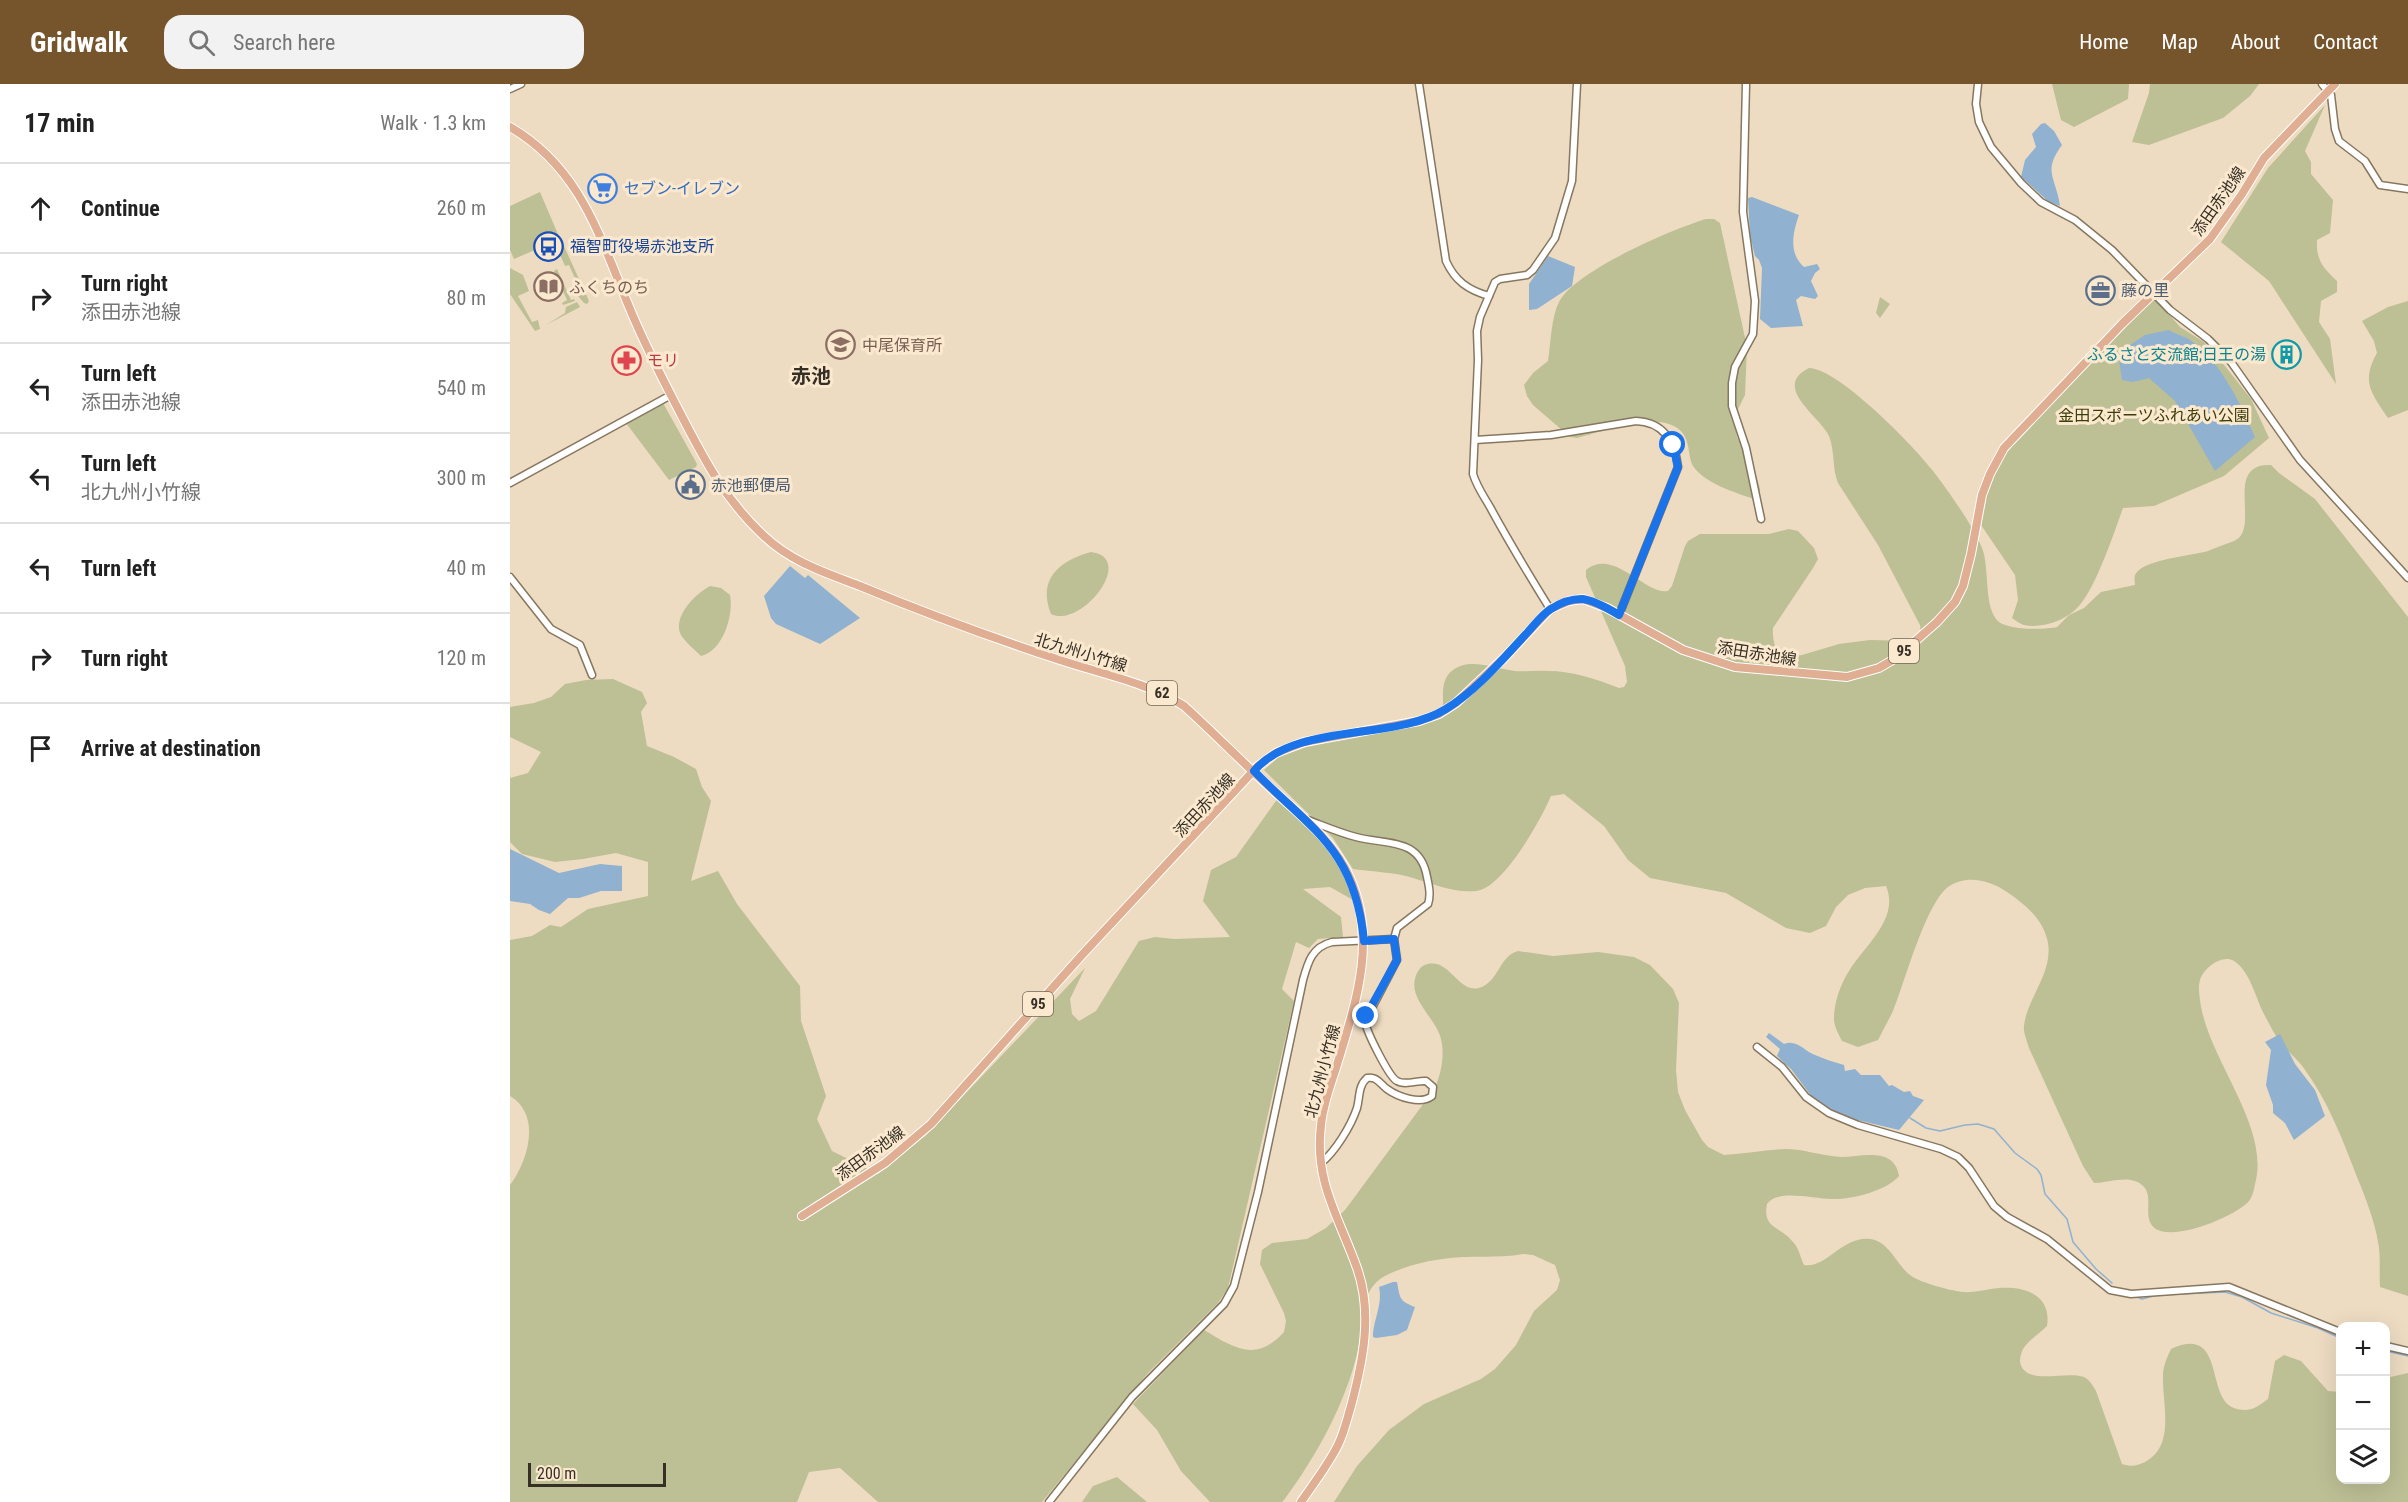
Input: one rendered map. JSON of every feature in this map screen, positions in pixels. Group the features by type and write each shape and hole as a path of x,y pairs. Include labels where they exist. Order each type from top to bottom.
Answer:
{"main road":[{"name":"添田赤池線","path":"802,1216 885,1163 932,1124 1081,956 1254,771 1276,753 1304,742 1419,721 1439,714 1456,704 1550,609 1569,601 1583,599 1607,608 1683,650 1735,667 1847,676 1879,668 1896,658 1937,622 1955,602 1963,586 1982,495 2004,448 2122,324 2210,239 2264,158 2335,84"},
{"name":"北九州小竹線","path":"510,127 543,152 568,179 589,210 630,310 698,447 729,500 743,516 784,553 883,596 1025,648 1088,670 1144,685 1166,695 1184,706 1306,819 1330,846 1350,878 1358,904 1364,941 1363,967 1359,989 1323,1112 1321,1163 1330,1206 1348,1245 1362,1289 1364,1346 1359,1377 1339,1443 1301,1502"}],"street":[{"path":"510,89 521,84"},
{"path":"1419,84 1446,261 1452,275 1459,282 1489,296"},
{"path":"1550,609 1477,487 1473,474 1477,331 1495,282 1500,279 1518,278 1533,270 1556,238 1572,181 1577,84"},
{"path":"1746,84 1743,212 1755,301 1753,334 1735,367 1732,405 1746,448 1761,519"},
{"path":"1978,84 1976,105 1979,122 1991,147 2002,161 2041,202 2075,220 2112,250 2173,313 2208,339 2231,362 2300,460 2408,578"},
{"path":"2322,84 2331,95 2335,129 2339,141 2365,161 2380,184 2408,189"},
{"path":"510,483 671,395"},
{"path":"1475,440 1551,435 1635,421 1646,421 1667,434 1673,445 1678,467 1619,615"},
{"path":"510,577 551,628 580,645 592,675"},
{"path":"1306,819 1357,838 1402,844 1410,848 1426,869 1429,899 1424,908 1400,924 1394,939 1397,960 1366,1016 1365,1027 1394,1078 1402,1083 1426,1081 1433,1087 1432,1096 1422,1101 1400,1095 1388,1090 1376,1078 1367,1078 1362,1083 1356,1111 1347,1128 1332,1154 1321,1163"},
{"path":"1049,1502 1132,1397 1224,1304 1234,1287 1258,1192 1307,963 1322,944 1394,939"},
{"path":"1757,1047 1782,1066 1806,1097 1829,1113 1858,1125 1941,1149 1958,1157 1969,1168 1994,1206 2007,1217 2047,1239 2110,1290 2131,1294 2229,1287 2336,1330"},
{"path":"2390,1347 2408,1351"}],"green space":[{"path":"2052,84 2129,84 2128,99 2074,127 2061,120"},
{"path":"2150,84 2259,84 2250,96 2223,118 2149,145 2132,142"},
{"path":"2325,105 2305,151 2311,162 2311,174 2333,200 2330,233 2317,240 2317,247 2321,263 2337,281 2337,292 2321,301 2319,322 2330,339 2336,384 2269,281 2221,242 2268,168"},
{"path":"540,192 560,239 514,259 510,250 510,206"},
{"path":"1706,219 1714,219 1720,223 1747,347 1745,395 1734,417 1737,437 1755,471 1760,489 1758,497 1754,499 1721,487 1698,472 1691,461 1682,432 1669,424 1636,423 1577,438 1570,437 1533,405 1524,385 1533,373 1548,361 1554,315 1559,302 1569,290 1584,277 1649,241"},
{"path":"563,244 589,301 587,304 578,296 582,294 569,265 565,266 558,250"},
{"path":"510,268 523,275 529,291 518,296 532,322 538,320 540,329 535,331 510,294"},
{"path":"557,269 571,300 575,301 563,305 562,303 567,300 554,271"},
{"path":"1880,297 1890,304 1880,318 1876,313"},
{"name":"金田スポーツふれあい公園","path":"2155,298 2180,327 2204,342 2225,366 2251,399 2269,438 2224,476 2154,506 2123,508 2098,573 2079,606 2054,622 2038,626 2022,624 2012,618 2018,600 2015,575 1979,522 1989,485 2003,457 2015,442 2084,367"},
{"path":"2408,301 2408,410 2388,418 2370,387 2370,371 2377,353 2374,341 2362,321 2388,307"},
{"path":"577,302 580,307 546,325 565,313 566,307"},
{"path":"1809,368 1822,371 1838,381 1875,410 1924,460 1939,479 1960,508 1978,539 1984,556 1991,608 1994,616 2004,625 2027,629 2057,627 2069,615 2084,608 2101,592 2135,585 2134,578 2137,572 2150,564 2208,551 2234,541 2242,534 2245,524 2245,485 2248,474 2256,467 2271,465 2315,499 2408,617 2408,1296 2380,1287 2375,1226 2334,1120 2312,1079 2275,1034 2249,979 2234,961 2220,960 2207,969 2200,980 2199,994 2205,1022 2254,1139 2258,1162 2253,1193 2242,1207 2216,1221 2185,1231 2158,1230 2149,1219 2146,1189 2142,1185 2131,1180 2094,1183 2083,1166 2029,1048 2024,1031 2026,1016 2047,965 2049,954 2046,935 2033,913 1993,884 1978,880 1962,881 1948,887 1940,896 1924,926 1893,1011 1878,1040 1858,1047 1842,1041 1834,1022 1835,1007 1846,976 1884,921 1889,898 1886,886 1865,888 1848,895 1836,907 1826,926 1810,933 1786,928 1726,893 1650,878 1628,860 1604,826 1564,794 1551,796 1520,851 1498,879 1476,891 1451,889 1399,874 1353,869 1333,838 1264,770 1280,756 1307,747 1431,721 1443,713 1443,690 1449,674 1467,664 1515,671 1566,672 1619,688 1624,687 1627,682 1625,666 1586,577 1586,570 1597,565 1608,564 1650,587 1659,591 1668,591 1672,586 1685,546 1688,541 1700,534 1769,534 1789,529 1798,531 1814,548 1818,559 1773,628 1774,644 1782,657 1802,655 1839,644 1870,640 1909,641 1921,634 1920,625 1878,545 1838,483 1829,436 1796,393 1795,384 1799,376"},
{"path":"663,403 697,464 696,467 669,480 626,423"},
{"path":"1091,552 1104,557 1108,566 1106,578 1099,591 1089,603 1076,611 1063,616 1051,614 1047,602 1047,591 1054,573 1069,561"},
{"path":"710,586 721,588 730,595 730,612 721,640 709,653 701,656 688,644 679,628 686,607"},
{"path":"613,679 642,692 647,703 641,712 647,746 696,769 702,787 711,801 691,881 718,871 737,904 800,986 801,1021 826,1096 817,1119 832,1151 878,1174 925,1136 1085,968 1070,999 1072,1014 1079,1021 1096,1011 1139,941 1155,937 1174,939 1230,937 1203,901 1211,870 1236,857 1278,798 1313,832 1340,870 1353,900 1330,887 1303,889 1341,917 1343,937 1318,939 1309,948 1296,942 1282,989 1294,1001 1228,1288 1218,1303 1148,1373 1042,1502 878,1502 840,1468 809,1472 797,1502 510,1502 510,1185 522,1164 529,1139 529,1126 520,1104 510,1096 510,940 532,936 550,925 561,927 588,909 648,896 648,862 616,853 555,862 522,854 510,842 510,778 528,773 541,752 510,737 510,707 534,703 551,697 565,684 586,680"},
{"path":"1518,951 1553,956 1598,952 1634,957 1650,965 1673,989 1679,1003 1676,1070 1678,1092 1685,1110 1708,1147 1724,1155 1785,1149 1841,1157 1876,1155 1891,1160 1899,1176 1878,1190 1842,1199 1780,1197 1767,1204 1767,1218 1795,1244 1804,1265 1820,1262 1851,1242 1870,1239 1887,1248 1910,1275 1927,1283 1962,1292 2009,1288 2035,1295 2045,1307 2047,1326 2023,1349 2020,1362 2023,1370 2038,1376 2076,1375 2088,1380 2096,1391 2122,1464 2134,1466 2145,1462 2155,1455 2161,1445 2165,1423 2163,1372 2171,1349 2188,1344 2200,1346 2212,1365 2225,1402 2234,1408 2244,1410 2256,1407 2268,1399 2275,1361 2284,1355 2301,1361 2328,1391 2336,1392 2336,1484 2390,1484 2390,1377 2408,1373 2408,1502 1334,1502 1357,1466 1389,1430 1424,1404 1481,1379 1495,1369 1516,1345 1534,1311 1557,1290 1560,1280 1555,1265 1533,1255 1523,1254 1434,1260 1403,1268 1376,1282 1366,1299 1358,1350 1338,1410 1308,1465 1284,1500 1282,1502 1210,1502 1181,1471 1157,1430 1133,1404 1204,1330 1235,1347 1254,1350 1274,1342 1284,1332 1286,1321 1284,1313 1260,1264 1262,1250 1272,1243 1307,1239 1326,1228 1345,1210 1435,1088 1442,1064 1442,1045 1438,1031 1415,991 1414,982 1418,971 1424,965 1436,964 1442,966 1465,986 1479,988 1491,980 1512,954"},
{"path":"1117,1477 1147,1502 1082,1502 1093,1486"}],"water":[{"path":"2045,123 2054,131 2062,145 2056,154 2052,169 2060,206 2049,202 2021,177 2025,160 2036,147 2032,134 2041,124"},
{"path":"1752,197 1799,215 1793,242 1796,255 1804,267 1817,264 1820,269 1811,281 1818,296 1815,299 1801,296 1796,300 1803,326 1771,328 1760,319 1762,268 1755,256 1750,236 1748,198"},
{"path":"1548,256 1575,267 1572,286 1537,309 1529,310 1529,284"},
{"path":"2169,330 2190,340 2212,360 2229,384 2255,437 2215,471 2175,401 2149,378 2133,382 2122,380 2118,353 2145,335"},
{"path":"790,566 805,578 808,575 860,618 820,644 776,624 771,618 764,596"},
{"path":"510,849 559,873 600,864 622,866 622,891 601,891 579,898 568,898 550,914 530,904 510,901"},
{"path":"1769,1033 1784,1044 1797,1044 1815,1055 1844,1065 1845,1071 1855,1069 1861,1075 1880,1075 1889,1086 1892,1085 1904,1092 1910,1091 1913,1096 1924,1100 1899,1130 1857,1120 1829,1109 1812,1097 1791,1069 1777,1056 1780,1049 1766,1037"},
{"path":"2280,1034 2295,1064 2315,1090 2325,1116 2294,1140 2285,1123 2273,1113 2273,1105 2266,1085 2271,1050 2265,1042"},
{"path":"1397,1282 1403,1301 1415,1307 1407,1330 1397,1335 1373,1337 1380,1300 1379,1287"}],"waterway":[{"path":"1910,1118 1926,1128 1940,1131 1978,1124 1994,1129 2015,1153 2037,1169 2041,1175 2045,1194 2067,1219 2073,1242 2096,1269 2112,1283"},
{"path":"2137,1297 2142,1299 2157,1295 2225,1292 2242,1297 2271,1313 2336,1336"},
{"path":"2390,1352 2408,1356"}],"place":[{"name":"セブン-イレブン","path":"603,188"},
{"name":"福智町役場赤池支所","path":"549,246"},
{"name":"ふくちのち","path":"548,287"},
{"name":"藤の里","path":"2100,290"},
{"name":"中尾保育所","path":"841,345"},
{"name":"ふるさと交流館;日王の湯","path":"2287,354"},
{"name":"モリ","path":"626,360"},
{"name":"赤池郵便局","path":"690,485"}],"district":[{"name":"赤池","path":"811,376"}],"route":[{"path":"1366,1016 1397,960 1394,939 1364,941 1358,904 1350,878 1337,856 1306,819 1254,771 1276,753 1304,742 1419,721 1439,714 1456,704 1550,609 1569,601 1583,599 1619,615 1678,467 1673,445"}]}
